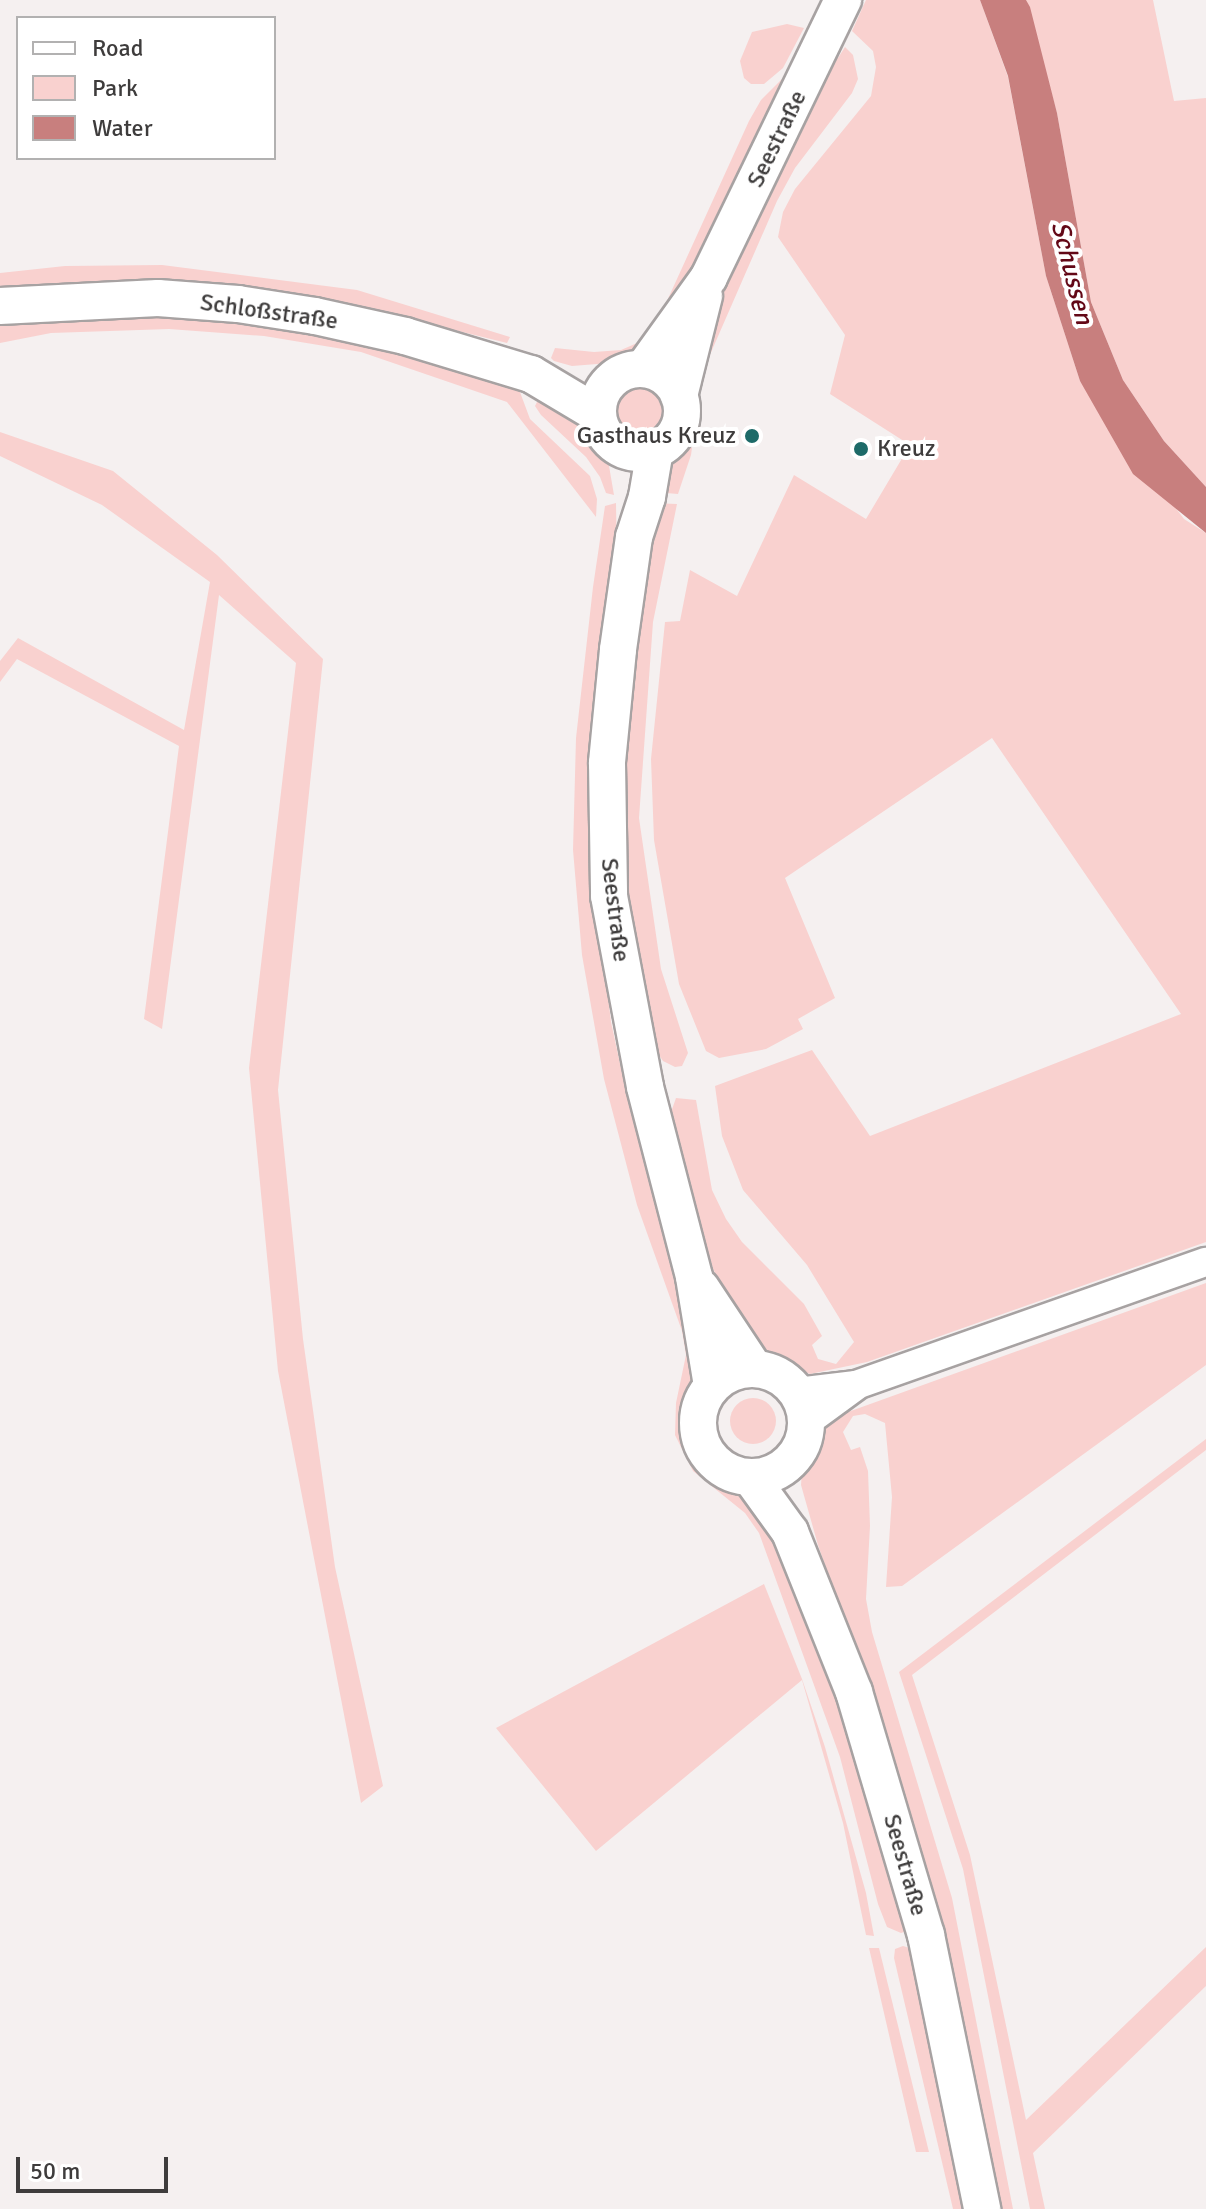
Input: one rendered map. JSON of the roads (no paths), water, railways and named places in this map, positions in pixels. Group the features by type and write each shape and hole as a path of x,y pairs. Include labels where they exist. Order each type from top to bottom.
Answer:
{"main road":[{"name":"Seestraße","path":"679,396 709,277 843,0"},
{"name":"Seestraße","path":"628,374 709,277"},
{"name":"Schloßstraße","path":"0,306 158,298 238,304 405,336 531,374 598,414"},
{"name":"Schloßstraße","path":"531,374 628,374"},
{"path":"628,374 663,375 679,396 679,426 666,444 642,453 617,447 607,438 598,414 599,401 628,374"},
{"name":"Seestraße","path":"617,447 634,537"},
{"name":"Seestraße","path":"655,450 647,497 634,537 618,650 607,763 609,896 645,1087 694,1277 712,1386 698,1413 701,1442 720,1468 751,1478 790,1532 854,1692 926,1935 982,2209"},
{"name":"Seestraße","path":"694,1277 754,1368"},
{"path":"712,1386 724,1376 754,1368 786,1379 802,1407"},
{"name":"Seestraße","path":"790,1532 790,1462 799,1451 802,1407"},
{"path":"751,1478 778,1471 790,1462"}],"street":[{"path":"802,1407 856,1385 1206,1262"}],"water":[{"name":"Schussen","path":"980,0 1026,0 1030,7 1057,113 1091,302 1123,380 1164,441 1206,487 1206,533 1133,474 1080,381 1046,276 1008,76"}],"place":[{"name":"Gasthaus Kreuz","path":"752,436"},
{"name":"Kreuz","path":"861,449"}]}
